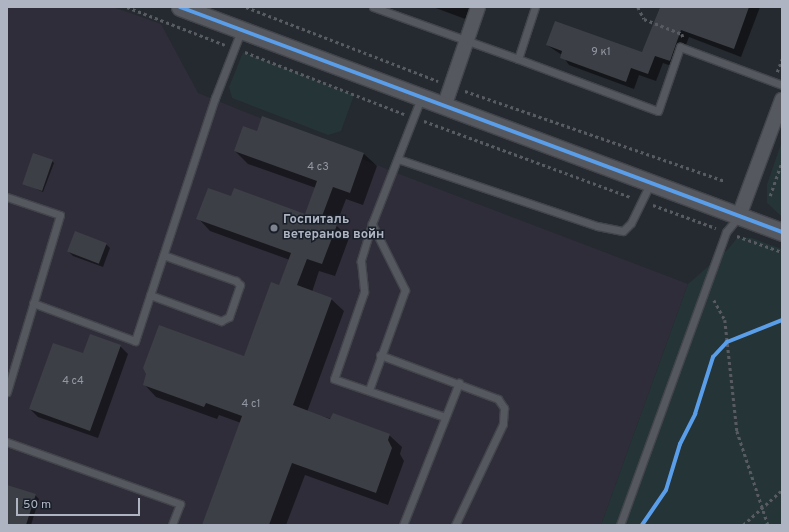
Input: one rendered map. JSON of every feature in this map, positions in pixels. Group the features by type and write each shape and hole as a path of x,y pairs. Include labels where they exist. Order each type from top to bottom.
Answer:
{"street":[{"path":"180,7 650,184 782,232"},
{"path":"444,107 478,7"},
{"path":"739,216 782,100"}],"lane":[{"path":"373,7 465,42 518,59 658,111 680,47 782,85"},
{"path":"518,59 535,7"},
{"path":"33,303 135,341 163,255 241,31"},
{"path":"421,98 372,224 361,261 364,292 334,379 444,417"},
{"path":"398,159 597,226 623,231 631,223 650,184"},
{"path":"7,197 60,215 7,392"},
{"path":"620,525 726,232 739,216"},
{"path":"369,390 380,355 405,290 372,224"},
{"path":"150,295 221,321 229,317 240,285 236,280 163,255"},
{"path":"380,355 459,383 498,399 504,408 503,424 455,525"},
{"path":"403,525 444,417 459,383"},
{"path":"7,442 180,504 172,525"}],"path":[{"path":"127,7 414,118 782,252"},
{"path":"246,7 451,86 725,181"},
{"path":"638,7 644,19 682,34 680,47"},
{"path":"770,196 782,162"},
{"path":"706,286 725,320 725,344 737,431 763,505 768,525"},
{"path":"725,344 734,339"},
{"path":"743,525 763,505 782,490"}],"shaded area":[{"name":"Госпиталь ветеранов войн","path":"7,7 113,7 161,24 198,93 394,172 688,284 601,525 7,525"},
{"path":"243,52 354,95 341,131 328,135 232,98 229,87"},
{"path":"782,141 782,217 767,203 767,184"},
{"path":"737,238 752,238 782,249 782,525 601,525 688,284 728,249"}],"building":[{"path":"660,7 749,7 734,49 681,30 670,61 655,56 648,74 631,68 626,82 560,58 562,51 546,45 555,21 642,52"},
{"path":"262,116 364,153 350,193 333,187 321,219 337,225 322,264 307,259 297,285 332,298 293,405 330,419 333,413 390,434 388,440 392,448 376,493 292,463 269,525 202,525 242,416 206,403 204,407 143,385 146,374 143,368 159,325 244,356 271,282 279,285 291,253 196,219 208,188 231,196 234,188 305,214 317,181 234,151 243,126 257,131"},
{"path":"33,153 53,160 42,191 22,184"},
{"path":"75,231 107,243 99,264 67,252"},
{"path":"90,334 121,345 90,431 29,409 53,343 83,353"},
{"path":"7,485 36,494 26,525 7,525"}],"cycle path":[{"path":"180,7 782,232"},
{"path":"642,525 666,490 680,444 695,414 713,357 727,342 782,320"}],"place":[{"name":"Госпиталь ветеранов войн","path":"274,228"}]}
